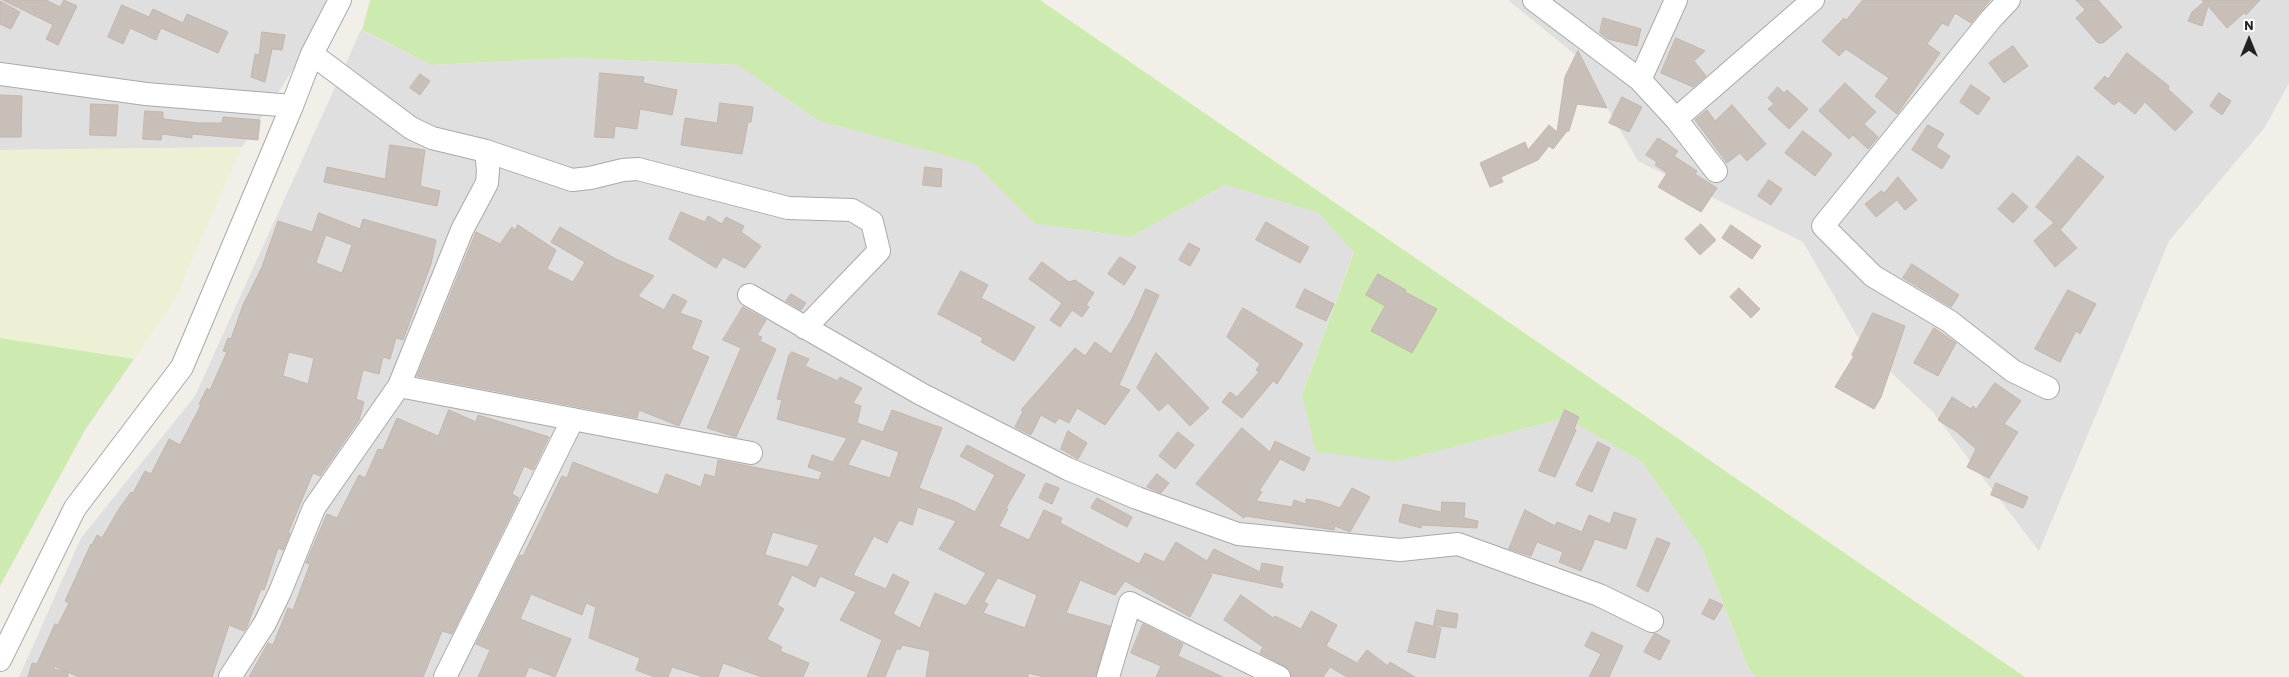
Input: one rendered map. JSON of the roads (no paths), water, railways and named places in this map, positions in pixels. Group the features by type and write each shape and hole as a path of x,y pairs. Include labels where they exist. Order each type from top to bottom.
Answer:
{"street":[{"path":"0,660 75,508 182,367 316,45 340,0"},
{"path":"1534,0 1640,80 1676,119 1716,171"},
{"path":"1640,80 1676,0"},
{"path":"1676,119 1813,0"},
{"path":"2009,0 1990,19 1823,226 1873,276 1949,321 2013,371 2048,388"},
{"path":"316,45 411,128 432,138 486,151 572,180 638,169 782,206 852,210 872,222 879,251 805,328"},
{"path":"0,74 146,94 292,106"},
{"path":"230,677 264,624 280,592 314,508 399,386 462,230 487,183 486,151"},
{"path":"749,295 921,394 1068,469 1137,498 1238,534 1400,550 1458,544 1600,595 1652,621"},
{"path":"399,386 751,454"},
{"path":"445,677 573,419"},
{"path":"1108,677 1130,603 1279,677"}]}
